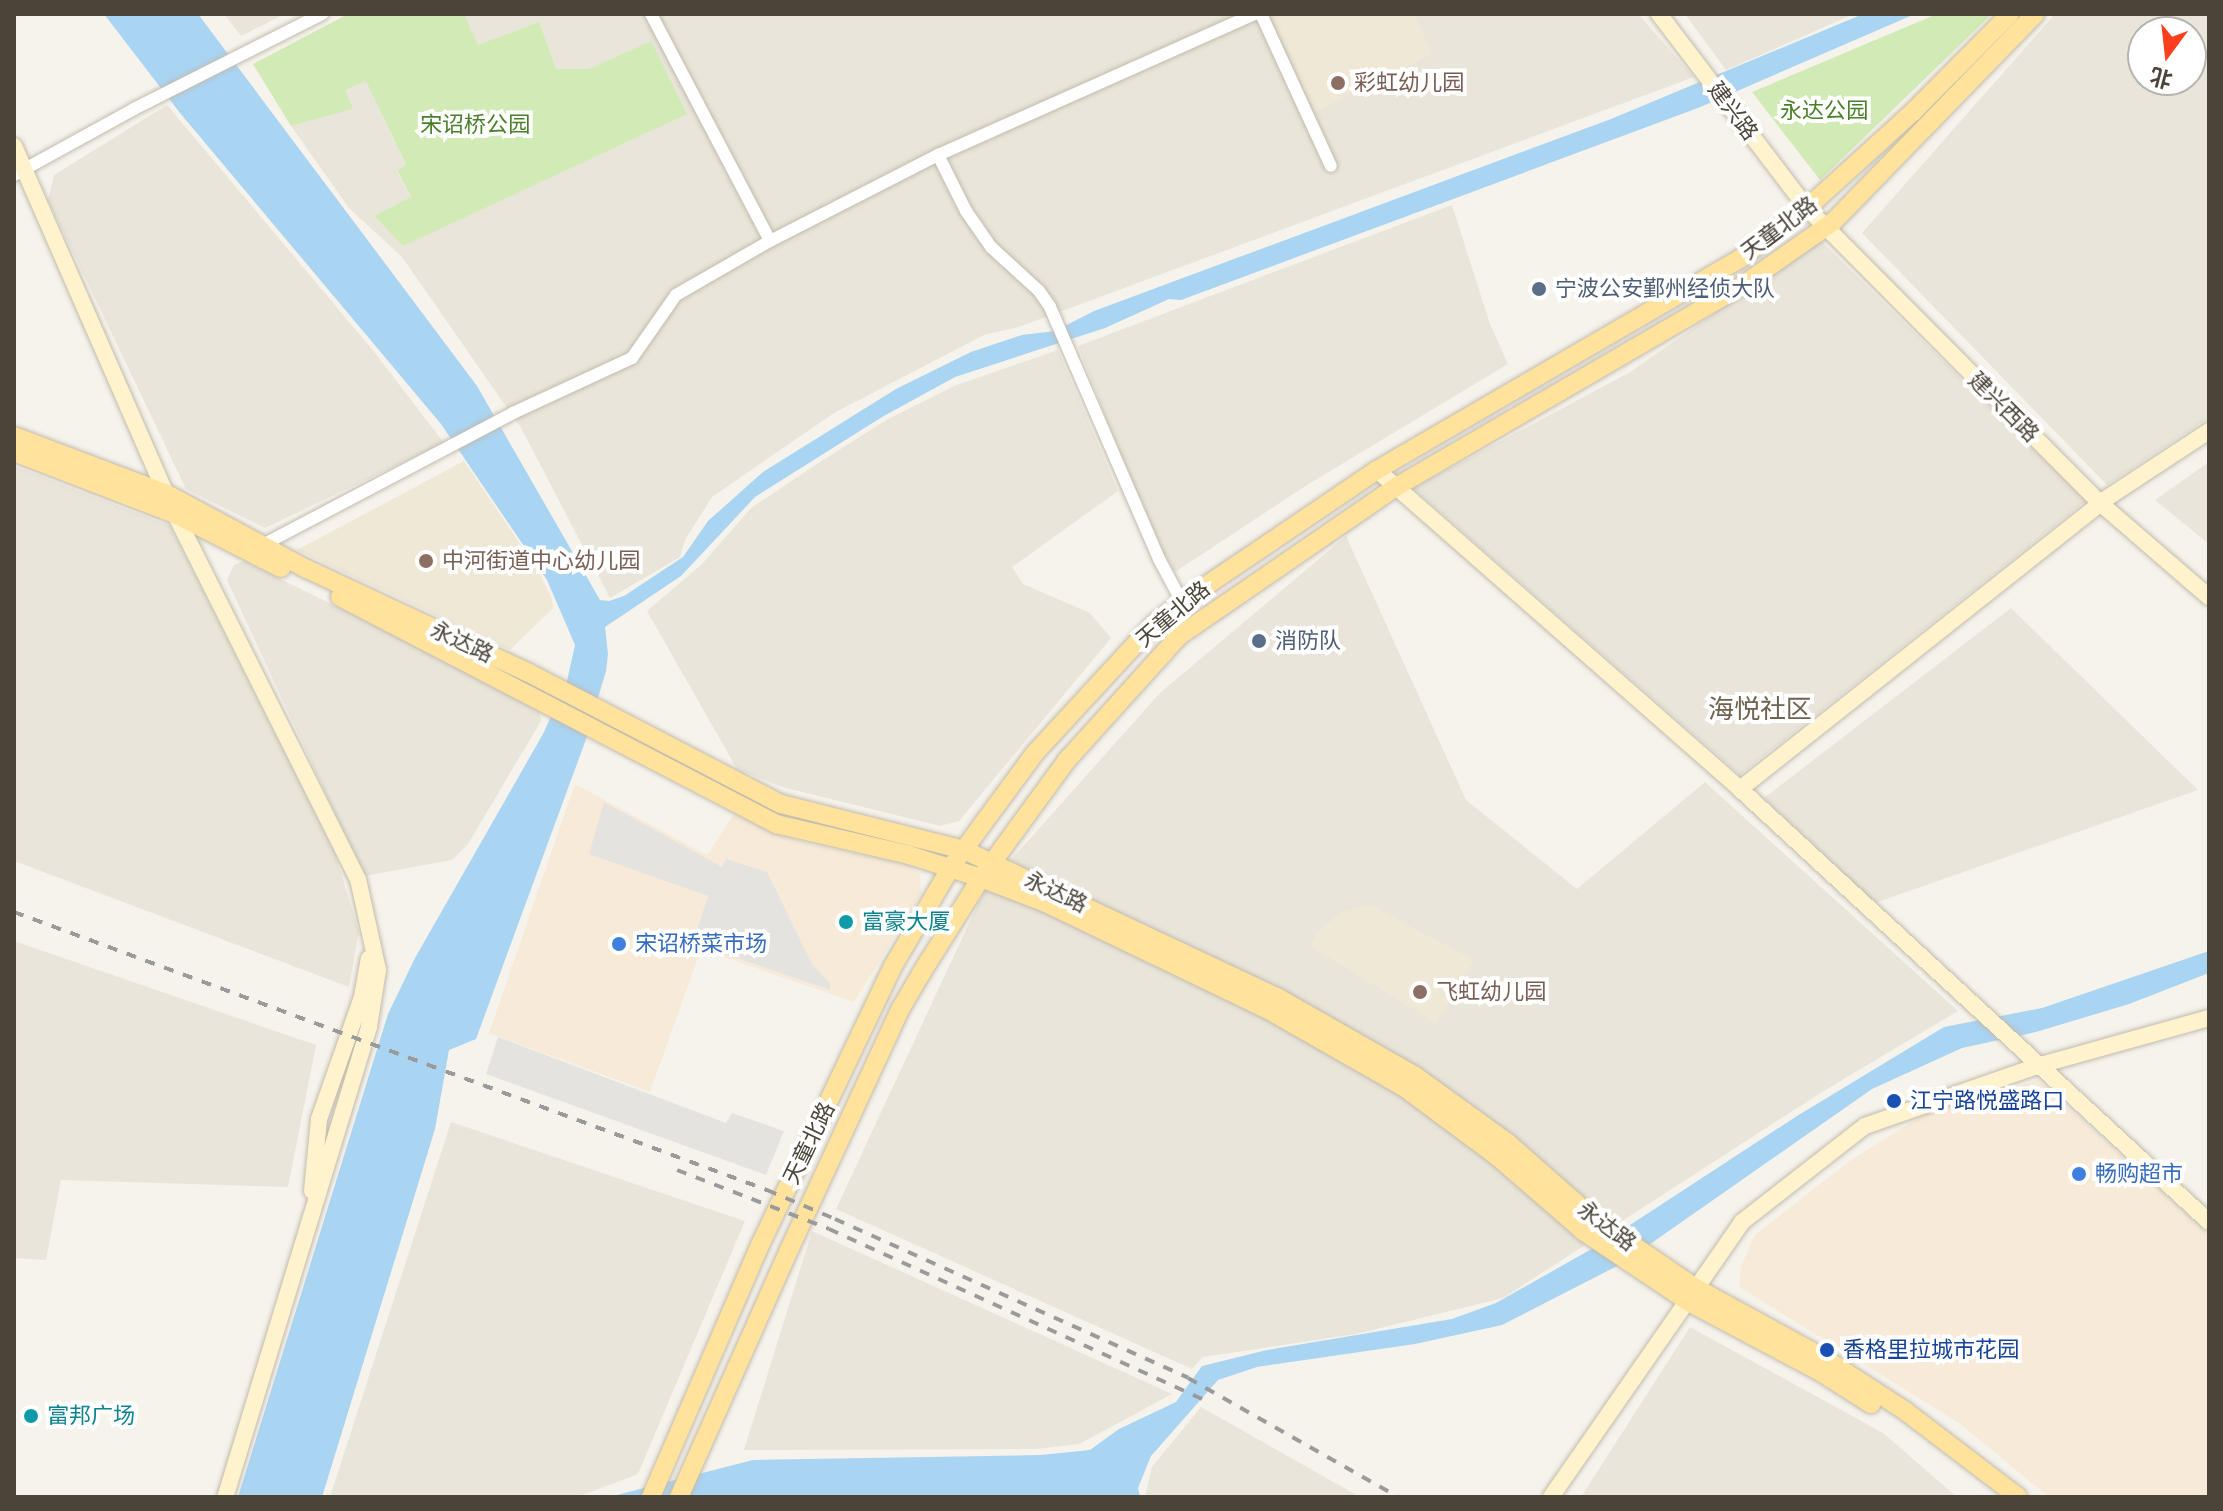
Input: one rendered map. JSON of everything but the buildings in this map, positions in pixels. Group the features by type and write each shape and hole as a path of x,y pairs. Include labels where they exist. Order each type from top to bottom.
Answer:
{"main road":[{"name":"天童北路","path":"651,1497 760,1245 893,966 951,867 1035,753 1154,624 1182,602 1377,470 1741,258 1807,208 1913,112 2010,14"},
{"name":"天童北路","path":"679,1497 901,1008 981,878 1067,760 1179,636 1396,487 1743,285 1825,227 1947,108 2035,14"},
{"name":"永达路","path":"14,436 165,493 256,548"},
{"name":"永达路","path":"14,452 256,548 618,729 781,804 964,850 1277,997 1414,1075 1508,1143 1588,1224"},
{"name":"永达路","path":"618,729 776,824 951,867 1046,903 1223,987 1405,1088 1643,1262 1921,1437 1999,1497"},
{"name":"永达路","path":"1692,1295 1822,1357 1904,1410 2018,1497"}],"street":[{"path":"20,172 134,109 322,14"},
{"path":"651,14 770,241"},
{"path":"256,548 513,413 632,358 676,295 770,241 938,155 1254,14"},
{"path":"1261,14 1331,166"},
{"name":"建兴路","path":"1659,14 1807,208"},
{"path":"14,146 20,172 165,493 358,879 371,938 362,997 319,1119 310,1212 225,1497"},
{"path":"938,155 966,211 991,247 1039,291 1050,307 1159,559 1182,602"},
{"name":"建兴西路","path":"1807,208 2100,503 2209,597"},
{"path":"1740,789 2100,503 2209,431"},
{"path":"1377,470 1740,789 2023,1054 2209,1222"},
{"path":"1551,1497 1742,1222 1865,1126 2037,1066 2209,1018"}],"shaded area":[{"path":"224,14 285,14 241,36"},
{"path":"464,14 1638,14 1694,77 1019,327 984,335 834,413 712,497 685,540 680,557 610,598 521,428 402,257 349,208 291,126 352,109 344,90 366,80 406,166 397,171 411,198 374,216 403,246 651,41 588,69 556,69 477,45"},
{"name":"彩虹幼儿园","path":"1293,14 1414,14 1432,54 1315,112 1274,23 1278,17"},
{"path":"1685,14 1854,14 1726,70"},
{"path":"2055,14 2209,14 2209,418 2107,485 1862,233"},
{"path":"167,105 375,353 444,443 265,528 186,489 48,200 54,175"},
{"path":"1452,205 1490,324 1508,364 1307,485 1175,572 1148,527 1078,346"},
{"path":"1820,240 2086,501 1740,775 1413,488 1630,372"},
{"path":"1058,350 1118,491 1012,567 1023,584 1090,613 1111,638 959,821 940,826 782,787 737,769 647,611 702,564 751,508 823,460 888,419 954,386"},
{"name":"中河街道中心幼儿园","path":"464,461 539,572 552,599 553,608 510,650 297,550"},
{"path":"2209,462 2209,544 2155,500"},
{"path":"14,466 170,526 334,851 359,931 349,987 14,861"},
{"path":"1346,536 1466,800 1577,889 1705,782 1958,1011 1822,1092 1503,1298 1356,1334 1203,1357 1192,1369 836,1209 985,889 1160,693"},
{"path":"244,561 539,706 541,721 468,844 452,860 364,876 227,580 234,565"},
{"path":"2011,608 2198,790 1875,903 1764,798"},
{"path":"575,784 707,855 734,814 806,843 907,864 920,874 921,894 854,1002 701,949 650,1092 489,1033"},
{"path":"604,802 722,867 726,859 767,872 812,964 830,983 830,990 693,943 708,896 589,854"},
{"name":"飞虹幼儿园","path":"1370,905 1474,960 1436,1023 1310,946 1318,932 1340,913"},
{"path":"14,941 316,1045 288,1187 61,1180 46,1260 14,1258"},
{"path":"498,1037 726,1123 732,1113 784,1131 766,1175 486,1074"},
{"path":"2038,1080 2209,1235 2209,1497 2049,1497 1959,1423 1739,1287 1741,1267 1754,1236 1848,1162 1921,1116"},
{"path":"451,1122 745,1221 638,1474 577,1497 330,1497"},
{"path":"812,1231 1172,1394 1079,1444 1036,1449 744,1450"},
{"name":"香格里拉城市花园","path":"1690,1327 1883,1433 1957,1497 1581,1497"},
{"path":"1201,1407 1360,1497 1145,1497 1152,1467"}],"green space":[{"name":"宋诏桥公园","path":"348,14 464,14 478,45 539,22 556,69 588,69 651,41 687,114 403,246 374,216 411,197 397,170 406,165 366,81 345,90 353,109 291,126 253,64"},
{"name":"永达公园","path":"1937,14 1992,14 1820,180 1752,92"}],"water":[{"path":"104,14 198,14 477,386 600,600 609,601 624,596 683,557 708,521 763,472 896,389 971,352 1022,335 1055,331 1094,311 1611,119 1863,14 1915,14 1698,108 1181,300 1169,299 1105,328 955,377 882,417 755,497 681,576 605,627 606,671 585,742 476,1039 449,1050 435,1129 322,1497 238,1497 388,1014 415,958 543,734 567,681 575,645 547,580 441,424 180,113"},
{"path":"2209,951 2209,973 2129,1004 2036,1032 1962,1048 1872,1089 1623,1263 1502,1325 1415,1344 1257,1367 1218,1380 1151,1456 1138,1488 1140,1497 609,1497 753,1460 1041,1455 1090,1450 1119,1429 1176,1402 1202,1366 1267,1350 1452,1319 1496,1303 1604,1242 1797,1116 1944,1027 2042,1008"}],"railway":[{"path":"14,912 767,1190 1188,1378 1398,1497"},
{"path":"677,1170 829,1229 1205,1400"}],"place":[{"name":"彩虹幼儿园","path":"1338,83"},
{"name":"宁波公安鄞州经侦大队","path":"1539,289"},
{"name":"中河街道中心幼儿园","path":"426,561"},
{"name":"消防队","path":"1259,641"},
{"name":"富豪大厦","path":"846,922"},
{"name":"宋诏桥菜市场","path":"619,944"},
{"name":"飞虹幼儿园","path":"1420,992"},
{"name":"江宁路悦盛路口","path":"1894,1101"},
{"name":"畅购超市","path":"2079,1174"},
{"name":"香格里拉城市花园","path":"1827,1350"},
{"name":"富邦广场","path":"31,1416"}],"district":[{"name":"海悦社区","path":"1760,710"}]}
